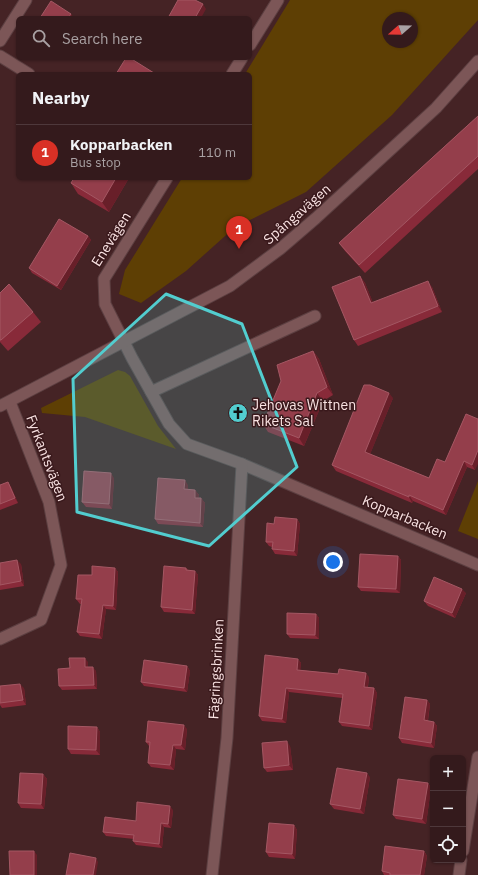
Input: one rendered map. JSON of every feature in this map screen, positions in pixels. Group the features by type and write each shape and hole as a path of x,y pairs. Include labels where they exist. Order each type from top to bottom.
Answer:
{"street":[{"path":"0,41 26,0"},
{"path":"252,42 278,0"},
{"path":"0,56 26,72"},
{"path":"233,72 241,60"},
{"name":"Spångavägen","path":"5,404 230,286 280,249 316,218 436,108 478,61"},
{"name":"Enevägen","path":"124,342 106,304 104,279 166,180"},
{"path":"151,392 315,316"},
{"name":"Kopparbacken","path":"124,342 169,424 187,444 242,464 478,565"},
{"name":"Fyrkantsvägen","path":"0,639 41,620 61,565 49,502 5,404"},
{"name":"Fägringsbrinken","path":"212,875 227,738 242,464"},
{"path":"466,832 478,757"},
{"path":"459,875 461,863"}],"highlighted area":[{"path":"166,294 242,324 297,467 209,546 77,512 73,379"}],"shaded area":[{"path":"290,0 478,0 478,20 392,115 306,192 234,228 186,271 141,303 119,294 125,270 181,180 252,180 252,72 246,72"},
{"path":"118,370 125,372 130,376 158,426 176,449 85,417 42,413 41,408"},
{"path":"478,481 478,539 458,531"}],"building":[{"path":"178,0 195,0 203,4 196,16 169,16"},
{"path":"51,1 71,14 70,16 41,16"},
{"path":"125,60 133,60 152,72 117,72"},
{"path":"478,116 478,156 359,265 339,243"},
{"path":"73,180 115,180 102,202 71,183"},
{"path":"59,219 88,236 57,286 29,268"},
{"path":"360,276 371,303 428,281 438,306 354,340 332,287"},
{"path":"9,284 33,312 0,340 0,293"},
{"path":"313,351 327,387 317,393 299,438 263,424 281,381 277,365"},
{"path":"364,385 370,385 389,393 365,452 429,478 437,459 445,462 466,414 478,419 478,450 472,465 464,461 443,510 332,465"},
{"path":"84,471 111,473 109,504 82,502"},
{"path":"158,478 185,480 184,489 195,490 195,498 201,498 200,523 155,519"},
{"path":"8,482 15,498 0,504 0,485"},
{"path":"275,517 297,519 294,551 272,549 273,542 266,542 267,523 274,524"},
{"path":"360,554 398,556 396,589 358,587"},
{"path":"17,560 21,581 0,585 0,563"},
{"path":"92,566 115,568 113,606 103,605 99,634 77,632 82,599 76,599 78,575 92,575"},
{"path":"164,566 186,568 186,570 195,571 192,610 161,607"},
{"path":"434,577 462,589 452,613 424,601"},
{"path":"287,613 316,614 315,635 287,634"},
{"path":"265,655 298,659 297,670 338,674 339,669 366,673 364,687 374,688 369,726 339,722 343,694 286,688 282,719 259,716"},
{"path":"69,658 85,658 85,667 93,667 94,685 59,686 58,669 70,668"},
{"path":"144,660 187,666 184,688 141,682"},
{"path":"20,684 23,700 0,703 0,686"},
{"path":"405,697 427,700 424,720 434,722 431,743 399,738"},
{"path":"148,721 184,725 181,745 173,745 170,765 148,763 150,742 146,742"},
{"path":"68,726 97,727 96,750 68,749"},
{"path":"287,741 289,765 264,768 262,743"},
{"path":"337,768 367,773 360,809 330,804"},
{"path":"20,773 43,774 41,804 18,803"},
{"path":"398,779 428,783 422,819 393,815"},
{"path":"137,802 170,806 168,824 161,823 159,844 133,841 134,835 103,832 105,817 136,821"},
{"path":"269,823 294,825 292,854 266,852"},
{"path":"385,846 424,851 420,875 390,875 390,873 382,871"},
{"path":"9,851 34,851 34,875 10,875"},
{"path":"70,853 96,858 93,875 66,875"}],"place":[{"name":"Kopparbacken","path":"239,249"},
{"name":"Jehovas Wittnen Rikets Sal","path":"238,413"}]}
